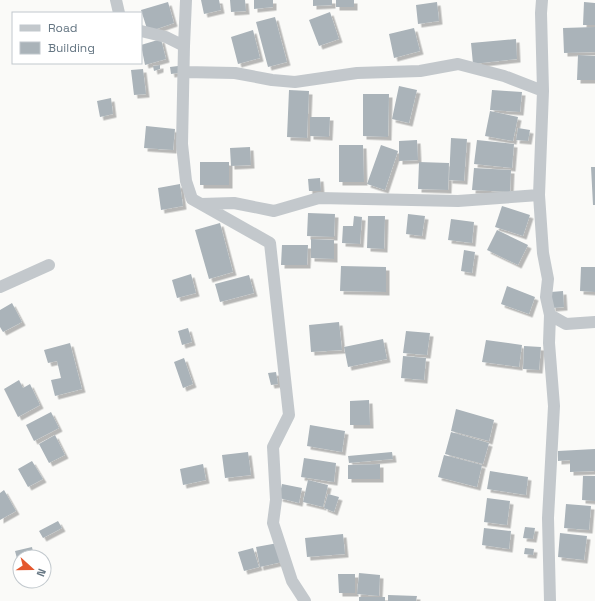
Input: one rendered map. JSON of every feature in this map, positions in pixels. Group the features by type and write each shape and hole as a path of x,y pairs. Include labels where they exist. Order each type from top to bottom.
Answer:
{"street":[{"path":"116,0 119,12"},
{"path":"186,0 182,126 186,181 192,199 270,243 289,415 273,447 276,500 272,523 292,581 305,601"},
{"path":"542,0 543,91 539,195 543,253 548,279 546,297 550,315 549,343 554,406 548,518 550,601"},
{"path":"142,31 166,37 184,46"},
{"path":"184,72 235,73 272,80 295,82 357,73 420,71 458,64 504,76 543,91"},
{"path":"200,204 234,203 274,211 319,198 458,201 539,195"},
{"path":"0,287 49,265"},
{"path":"550,315 566,324 595,322"},
{"path":"549,343 566,324"}],"building":[{"path":"201,0 219,0 221,10 204,14"},
{"path":"230,0 245,0 246,11 231,12"},
{"path":"254,0 273,0 273,7 254,9"},
{"path":"313,0 332,0 332,5 313,6"},
{"path":"336,0 354,0 354,7 336,7"},
{"path":"168,2 174,23 148,32 141,10"},
{"path":"437,2 439,21 418,24 416,5"},
{"path":"584,2 595,3 595,25 583,25"},
{"path":"330,12 339,39 319,46 309,20"},
{"path":"275,17 287,62 268,67 256,22"},
{"path":"595,27 595,52 564,53 563,28"},
{"path":"414,28 420,51 394,58 389,34"},
{"path":"253,30 260,58 238,64 231,37"},
{"path":"161,39 166,59 145,65 142,45"},
{"path":"516,39 517,59 473,64 471,43"},
{"path":"578,55 595,56 595,80 577,80"},
{"path":"160,65 160,69 154,71 153,66"},
{"path":"178,66 178,73 171,74 170,67"},
{"path":"143,69 146,94 134,95 131,70"},
{"path":"399,86 417,90 409,123 392,119"},
{"path":"289,90 309,91 307,138 287,137"},
{"path":"492,90 522,92 520,112 490,110"},
{"path":"363,94 389,94 388,137 363,136"},
{"path":"111,98 113,114 100,117 97,101"},
{"path":"490,111 518,117 513,141 485,136"},
{"path":"310,117 330,117 329,137 310,136"},
{"path":"146,126 175,129 173,150 144,148"},
{"path":"518,128 530,130 528,141 516,140"},
{"path":"451,138 467,139 464,181 449,180"},
{"path":"417,140 418,160 399,161 399,141"},
{"path":"477,140 514,144 512,168 474,164"},
{"path":"339,145 363,145 364,182 339,182"},
{"path":"381,145 398,151 385,190 367,184"},
{"path":"250,147 251,165 231,166 230,148"},
{"path":"200,162 229,162 229,185 200,185"},
{"path":"419,162 449,163 448,190 418,189"},
{"path":"591,167 595,167 595,205 593,205"},
{"path":"474,168 511,170 510,192 472,190"},
{"path":"320,178 321,191 309,191 308,179"},
{"path":"180,184 183,206 161,210 158,188"},
{"path":"502,206 530,215 523,236 495,227"},
{"path":"308,213 335,214 334,237 307,236"},
{"path":"408,214 425,216 422,236 406,234"},
{"path":"354,216 362,217 360,244 342,243 343,226 353,226"},
{"path":"368,216 385,216 384,249 367,248"},
{"path":"451,219 474,222 472,243 448,240"},
{"path":"220,223 233,272 209,279 195,230"},
{"path":"497,230 528,245 518,265 487,250"},
{"path":"311,239 334,240 334,259 311,258"},
{"path":"282,245 308,245 307,265 281,265"},
{"path":"464,250 475,252 472,273 461,271"},
{"path":"341,266 386,267 386,292 340,291"},
{"path":"581,267 595,267 595,292 580,291"},
{"path":"191,274 196,293 177,298 172,280"},
{"path":"249,275 254,293 220,302 215,284"},
{"path":"507,286 535,297 529,314 501,304"},
{"path":"563,291 564,307 552,308 551,292"},
{"path":"12,303 22,322 3,332 0,327 0,310"},
{"path":"339,322 342,350 311,352 309,325"},
{"path":"188,328 192,342 182,345 178,331"},
{"path":"406,331 430,333 427,355 403,353"},
{"path":"383,339 387,359 348,367 344,347"},
{"path":"486,340 522,345 519,367 482,362"},
{"path":"70,343 82,389 55,396 51,380 61,378 57,361 48,363 44,350"},
{"path":"524,346 541,347 539,370 523,369"},
{"path":"403,356 426,358 424,380 401,378"},
{"path":"184,358 193,384 183,388 174,362"},
{"path":"276,372 278,384 271,385 268,373"},
{"path":"19,380 23,388 30,384 40,405 18,417 4,389"},
{"path":"369,400 370,425 350,425 350,401"},
{"path":"456,409 494,420 489,441 451,431"},
{"path":"51,412 59,428 34,441 26,425"},
{"path":"310,425 345,431 342,452 307,446"},
{"path":"451,432 489,443 483,464 445,454"},
{"path":"55,435 65,455 49,463 39,444"},
{"path":"595,449 595,471 570,472 570,460 558,461 558,451"},
{"path":"248,452 251,475 225,478 222,455"},
{"path":"392,452 393,459 349,463 348,456"},
{"path":"444,455 482,465 477,487 438,477"},
{"path":"304,458 336,463 334,482 301,477"},
{"path":"32,461 43,479 28,487 18,469"},
{"path":"203,464 206,480 183,485 180,469"},
{"path":"380,464 380,479 348,479 348,465"},
{"path":"490,471 528,477 526,495 487,489"},
{"path":"583,476 595,476 595,501 582,500"},
{"path":"308,480 328,485 323,507 303,502"},
{"path":"282,484 302,488 299,503 279,498"},
{"path":"4,490 16,511 0,520 0,493"},
{"path":"328,494 339,497 334,512 324,508"},
{"path":"487,498 510,501 507,525 484,522"},
{"path":"566,504 591,506 589,530 564,528"},
{"path":"58,521 62,528 43,538 39,531"},
{"path":"525,527 535,528 533,539 523,538"},
{"path":"484,528 511,531 509,549 482,545"},
{"path":"560,533 587,536 584,560 558,557"},
{"path":"343,534 345,554 307,557 305,538"},
{"path":"278,543 282,562 260,567 256,547"},
{"path":"253,548 259,567 244,571 238,552"},
{"path":"525,548 534,549 533,555 524,554"},
{"path":"359,573 380,575 379,596 357,594"},
{"path":"338,574 355,574 355,593 339,593"},
{"path":"388,595 417,596 416,601 388,601"},
{"path":"359,597 385,597 385,601 359,601"}]}
